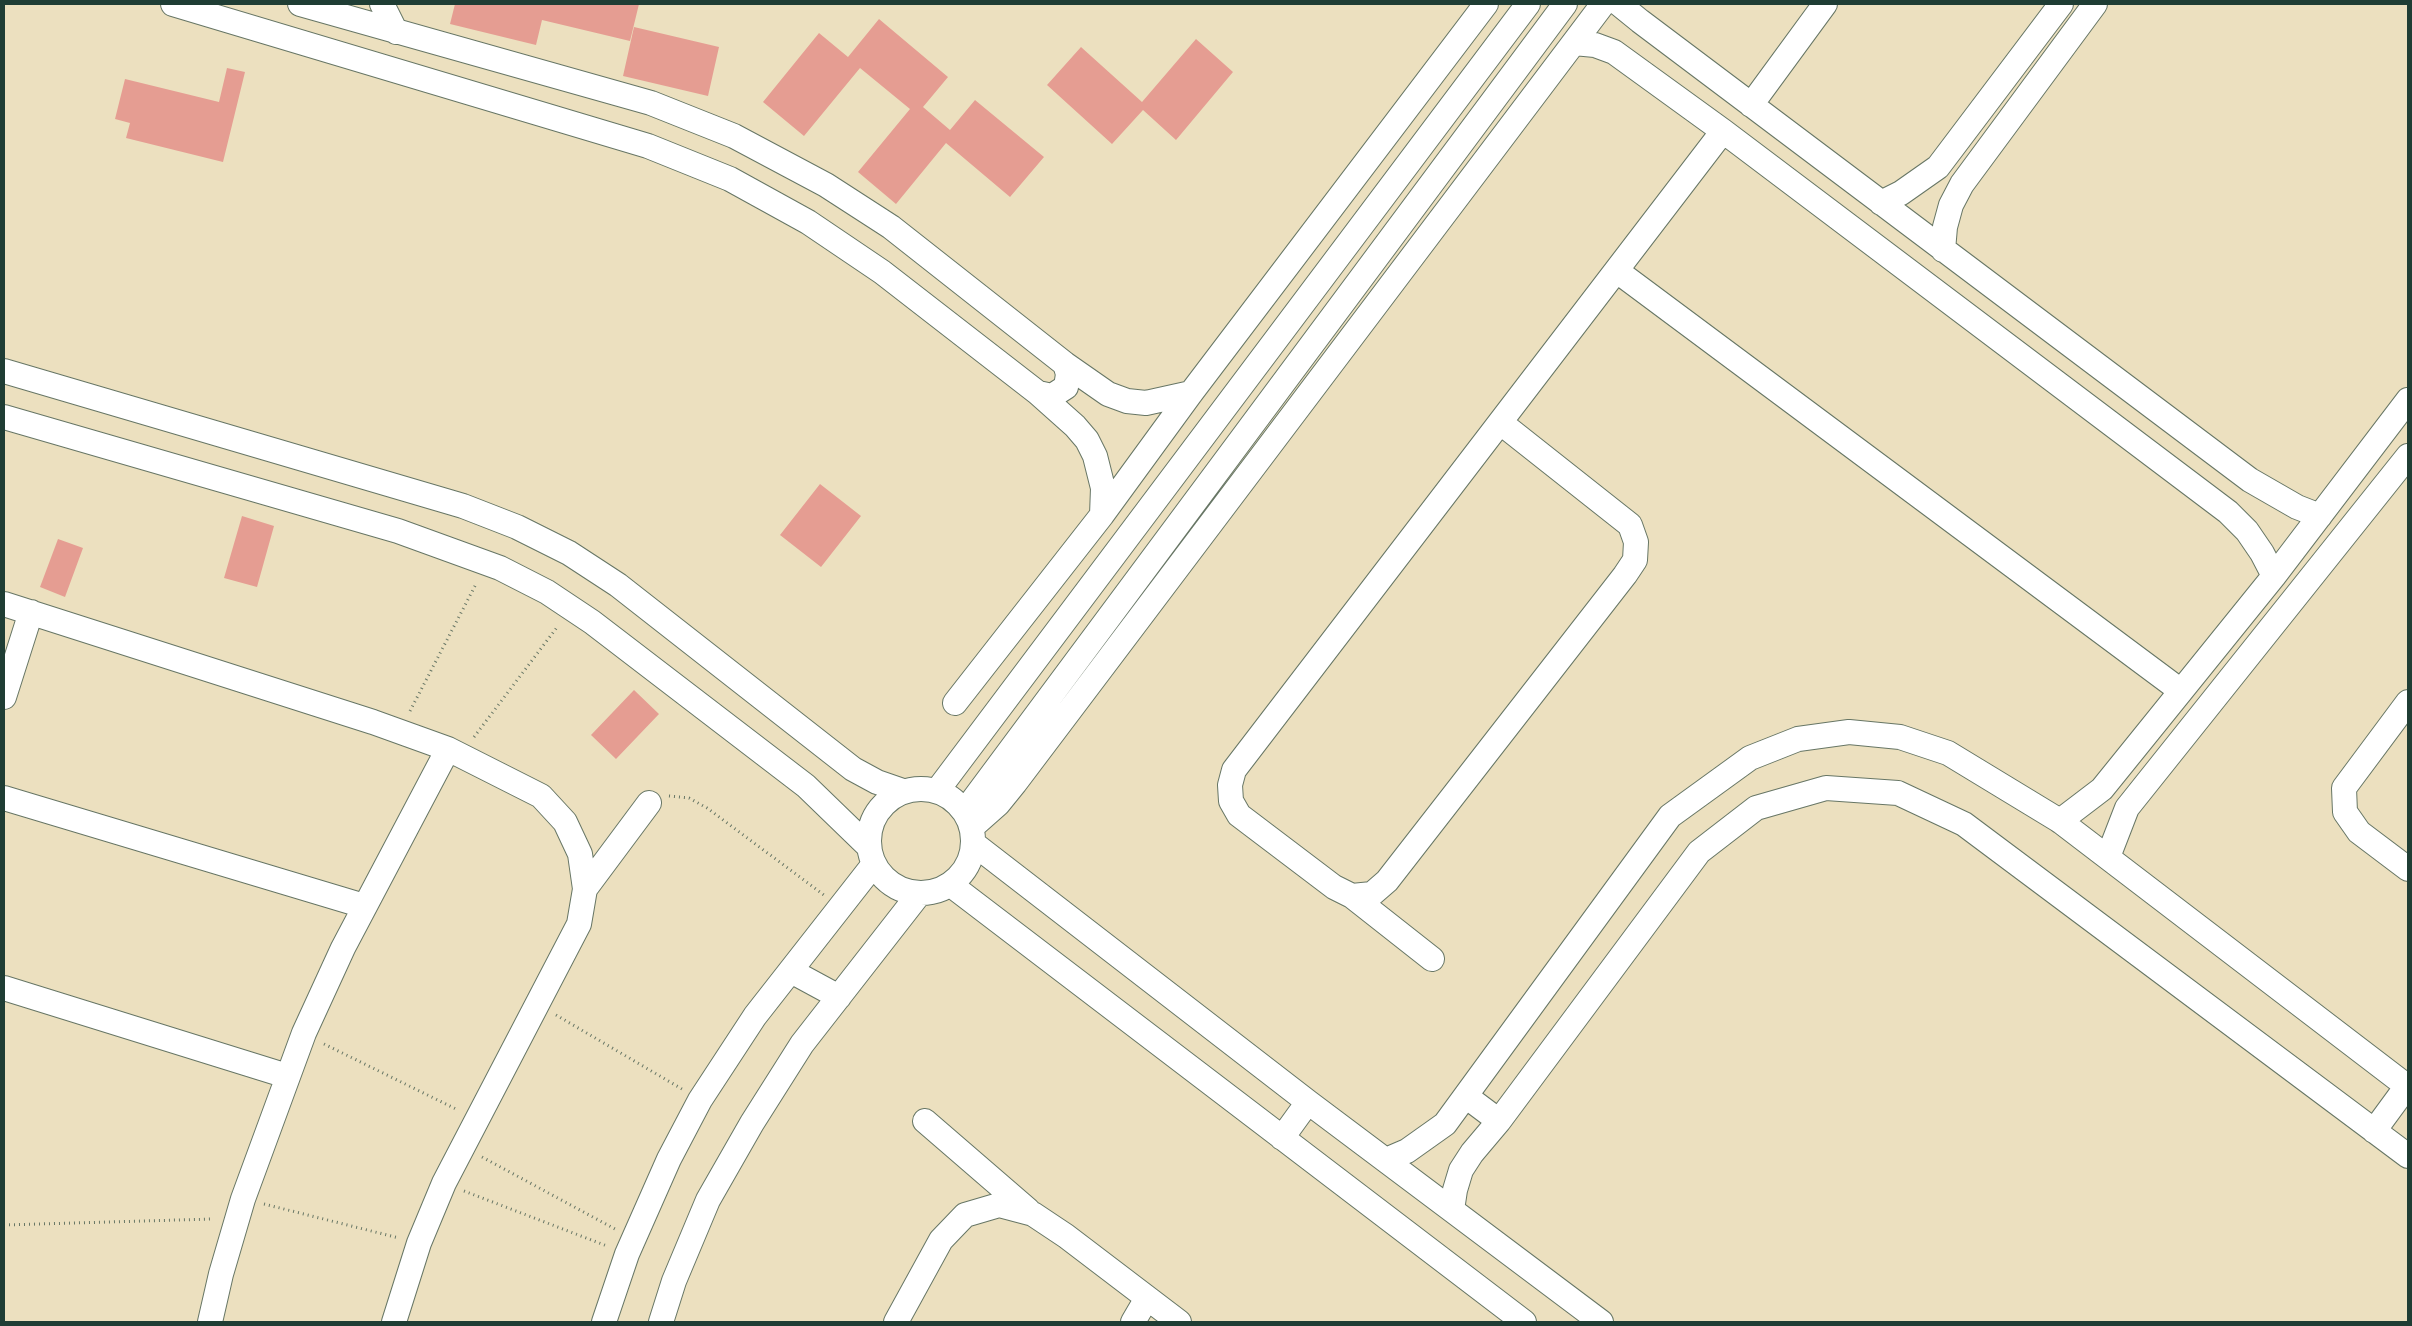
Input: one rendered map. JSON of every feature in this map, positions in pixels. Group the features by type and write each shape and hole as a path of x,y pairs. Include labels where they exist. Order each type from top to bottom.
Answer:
{"street":[{"path":"173,4 648,146 730,179 808,222 882,272 1038,393 1075,426 1087,440 1095,456 1103,488 1102,515"},
{"path":"300,4 651,103 734,136 826,185 891,227 1065,364 1108,394 1127,401 1146,403 1191,393"},
{"path":"382,4 396,32"},
{"path":"955,703 1102,515 1191,393 1486,4"},
{"path":"937,790 1528,4"},
{"path":"4,417 398,531 487,563 548,592 572,608 806,786 871,855 885,879 901,890 919,894 936,892 951,885 962,874 970,860 970,828 1565,4"},
{"path":"970,828 998,804 1016,783 1603,4"},
{"path":"1620,4 1640,22 2250,480 2296,507 2320,516"},
{"path":"1751,105 1825,4"},
{"path":"1881,203 1901,193 1938,167 2061,4"},
{"path":"1943,250 1947,219 1962,184 2095,4"},
{"path":"1574,43 1595,45 1614,52 1723,131 2228,512 2247,531 2262,552 2274,576"},
{"path":"1522,61 1548,77"},
{"path":"1432,959 1352,896 1334,887 1239,814 1231,801 1230,785 1234,770 1723,131"},
{"path":"1617,271 2181,690"},
{"path":"1038,393 1052,396 1066,387 1068,374 1065,364"},
{"path":"4,371 463,506 517,527 569,553 618,585 846,764 877,782 903,792"},
{"path":"2060,821 2102,789 2274,576 2408,400"},
{"path":"1352,896 1372,894 1387,882 1626,575 1635,560 1636,542 1630,525 1500,423"},
{"path":"2108,857 2127,808 2408,456"},
{"path":"4,604 399,732 454,752 541,796 565,822 580,854 585,889 579,924 444,1184 419,1244 394,1322"},
{"path":"4,697 31,612"},
{"path":"2408,702 2344,788 2345,812 2359,832 2408,869"},
{"path":"1386,1160 1427,1138 1445,1124 1467,1097 1670,816 1750,758 1806,738 1849,732 1900,737 1948,753 2060,821 2108,857 2408,1086 2374,1131"},
{"path":"210,1322 240,1209 287,1076 304,1034 364,906 454,752"},
{"path":"604,1322 630,1246 669,1159 700,1100 756,1016 840,907 871,855 870,830 876,813 888,800 903,792 920,788 937,790 953,799 970,828 1308,1102 1601,1322"},
{"path":"1452,1210 1455,1190 1462,1170 1472,1152 1499,1121 1699,852 1756,808 1826,788 1898,793 1964,824 2408,1156"},
{"path":"4,798 364,906"},
{"path":"585,889 649,803"},
{"path":"951,885 1524,1322"},
{"path":"661,1322 674,1281 708,1200 752,1123 802,1044 919,894"},
{"path":"790,971 838,997"},
{"path":"4,988 287,1076"},
{"path":"1467,1097 1499,1121"},
{"path":"1282,1138 1308,1102"},
{"path":"924,1121 1033,1214 1066,1236 1180,1322"},
{"path":"896,1322 941,1240 965,1215 999,1205 1033,1214"},
{"path":"1134,1322 1147,1298"}],"path":[{"path":"399,732 487,563"},
{"path":"454,752 572,608"},
{"path":"649,803 668,796 689,798 707,808 840,907"},
{"path":"537,1004 700,1100"},
{"path":"304,1034 477,1119"},
{"path":"463,1146 630,1246"},
{"path":"444,1184 630,1246"},
{"path":"4,1225 240,1209 419,1244"}],"building":[{"path":"455,4 639,4 630,41 542,20 536,45 450,24"},
{"path":"879,19 948,77 923,107 950,130 975,100 1044,157 1010,197 946,143 896,204 858,172 910,109 860,68 804,136 763,102 819,33 848,57"},
{"path":"634,27 719,47 708,96 623,76"},
{"path":"1196,39 1233,72 1176,140 1143,110 1112,144 1047,85 1081,47 1142,102"},
{"path":"227,68 245,72 223,162 126,138 130,123 115,119 125,79 219,102"},
{"path":"820,484 861,516 821,567 780,535"},
{"path":"242,516 274,526 257,587 224,578"},
{"path":"58,539 83,548 65,597 40,587"},
{"path":"634,690 659,714 616,759 591,735"}]}
